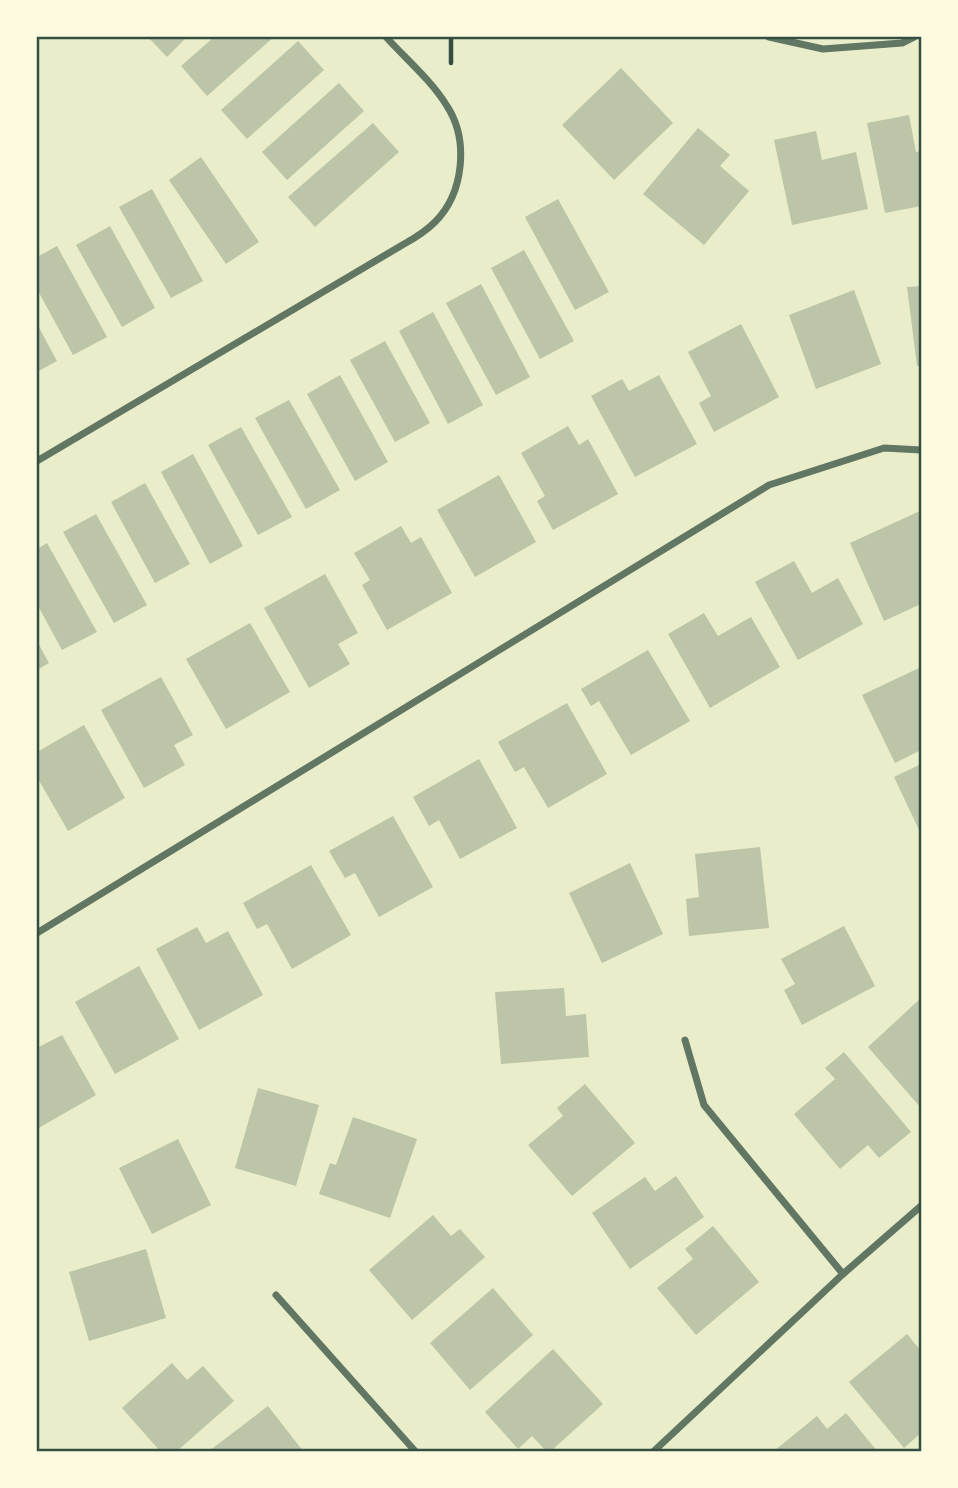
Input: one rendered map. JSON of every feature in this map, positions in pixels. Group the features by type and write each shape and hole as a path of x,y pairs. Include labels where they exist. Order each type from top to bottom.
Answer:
{"street":[{"path":"37,461 422,234 436,221 448,206 457,185 461,141 448,106 386,37"},
{"path":"769,37 823,49 902,43 914,37"},
{"path":"37,933 769,485 884,448 921,450"},
{"path":"685,1040 704,1105 843,1274"},
{"path":"654,1451 843,1274 921,1206"},
{"path":"276,1296 415,1451"}],"path":[{"path":"451,37 451,63"}],"building":[{"path":"148,37 187,37 167,57"},
{"path":"214,37 274,37 207,96 181,66"},
{"path":"298,41 324,70 247,139 221,110"},
{"path":"621,68 673,123 614,180 562,125"},
{"path":"339,83 364,111 287,180 262,152"},
{"path":"909,115 916,152 921,151 921,206 885,213 867,123"},
{"path":"373,123 399,152 315,227 288,197"},
{"path":"698,128 730,155 720,166 749,191 704,245 643,194"},
{"path":"816,131 822,160 856,152 868,209 792,225 774,140"},
{"path":"201,157 259,242 226,264 169,180"},
{"path":"152,189 203,281 171,298 119,207"},
{"path":"558,199 609,292 575,310 525,217"},
{"path":"110,226 155,308 122,327 76,245"},
{"path":"57,246 107,337 73,355 37,289 37,257"},
{"path":"524,250 574,341 540,359 491,268"},
{"path":"481,284 530,377 496,395 446,303"},
{"path":"921,286 921,366 917,366 907,287"},
{"path":"854,290 881,364 816,389 789,315"},
{"path":"433,312 483,405 448,424 399,331"},
{"path":"37,324 57,361 37,372"},
{"path":"741,324 779,397 714,432 699,403 711,396 688,352"},
{"path":"385,341 430,423 395,442 350,360"},
{"path":"340,375 388,462 355,481 307,394"},
{"path":"659,375 697,444 635,477 591,396 622,379 629,391"},
{"path":"289,400 340,490 306,509 255,418"},
{"path":"568,426 579,445 588,439 618,494 553,530 537,501 545,496 521,453"},
{"path":"241,427 292,517 258,535 208,445"},
{"path":"193,454 243,546 210,564 161,472"},
{"path":"499,475 536,542 475,577 437,510"},
{"path":"145,483 190,564 155,583 111,502"},
{"path":"920,511 921,604 884,621 850,543"},
{"path":"96,514 147,605 114,623 63,532"},
{"path":"401,526 411,543 421,537 452,593 387,630 362,585 370,580 354,553"},
{"path":"47,543 97,632 62,650 37,604 37,549"},
{"path":"794,561 812,593 838,578 863,624 798,660 755,582"},
{"path":"325,574 358,633 338,644 350,664 309,688 264,608"},
{"path":"704,613 718,636 751,617 780,667 710,708 668,634"},
{"path":"250,623 290,692 226,729 186,659"},
{"path":"37,641 49,663 37,670"},
{"path":"648,650 690,721 631,755 599,701 591,706 581,689"},
{"path":"921,667 921,750 895,763 862,695"},
{"path":"161,677 193,735 174,745 185,765 144,788 101,710"},
{"path":"567,703 607,774 548,808 524,767 515,772 498,742"},
{"path":"84,725 125,798 68,831 37,777 37,752"},
{"path":"479,759 517,828 460,859 439,820 429,826 413,797"},
{"path":"921,764 921,834 894,777"},
{"path":"393,816 433,887 379,917 355,873 345,878 329,851"},
{"path":"760,847 769,928 689,936 686,899 699,897 695,854"},
{"path":"630,863 663,934 602,963 569,893"},
{"path":"311,865 351,935 292,969 267,924 257,929 243,903"},
{"path":"844,926 875,986 802,1025 784,990 795,984 781,959"},
{"path":"197,927 206,943 228,931 263,995 199,1030 156,949"},
{"path":"139,966 179,1039 115,1074 75,1002"},
{"path":"564,988 566,1016 586,1014 589,1057 501,1064 495,992"},
{"path":"921,998 921,1108 868,1047"},
{"path":"62,1035 96,1095 37,1129 37,1043 39,1047"},
{"path":"844,1052 911,1132 879,1158 868,1145 840,1169 794,1114 835,1079 825,1068"},
{"path":"585,1084 635,1143 572,1196 528,1145 563,1116 557,1108"},
{"path":"258,1088 319,1105 296,1186 235,1168"},
{"path":"353,1117 417,1139 390,1218 319,1194 330,1163 336,1165"},
{"path":"178,1139 211,1205 152,1234 119,1168"},
{"path":"676,1176 704,1217 630,1269 592,1213 645,1177 655,1191"},
{"path":"433,1215 451,1236 460,1229 485,1257 412,1320 369,1270"},
{"path":"713,1226 759,1282 696,1335 657,1288 693,1259 685,1249"},
{"path":"146,1249 166,1318 89,1341 69,1272"},
{"path":"493,1288 533,1335 470,1390 430,1343"},
{"path":"907,1334 921,1351 921,1433 904,1448 849,1382"},
{"path":"553,1349 603,1404 551,1451 546,1451 532,1436 518,1449 485,1412"},
{"path":"172,1363 187,1380 203,1366 234,1401 177,1451 160,1451 122,1408"},
{"path":"268,1406 303,1451 209,1451"},
{"path":"846,1413 877,1451 774,1451 817,1416 827,1429"}]}
